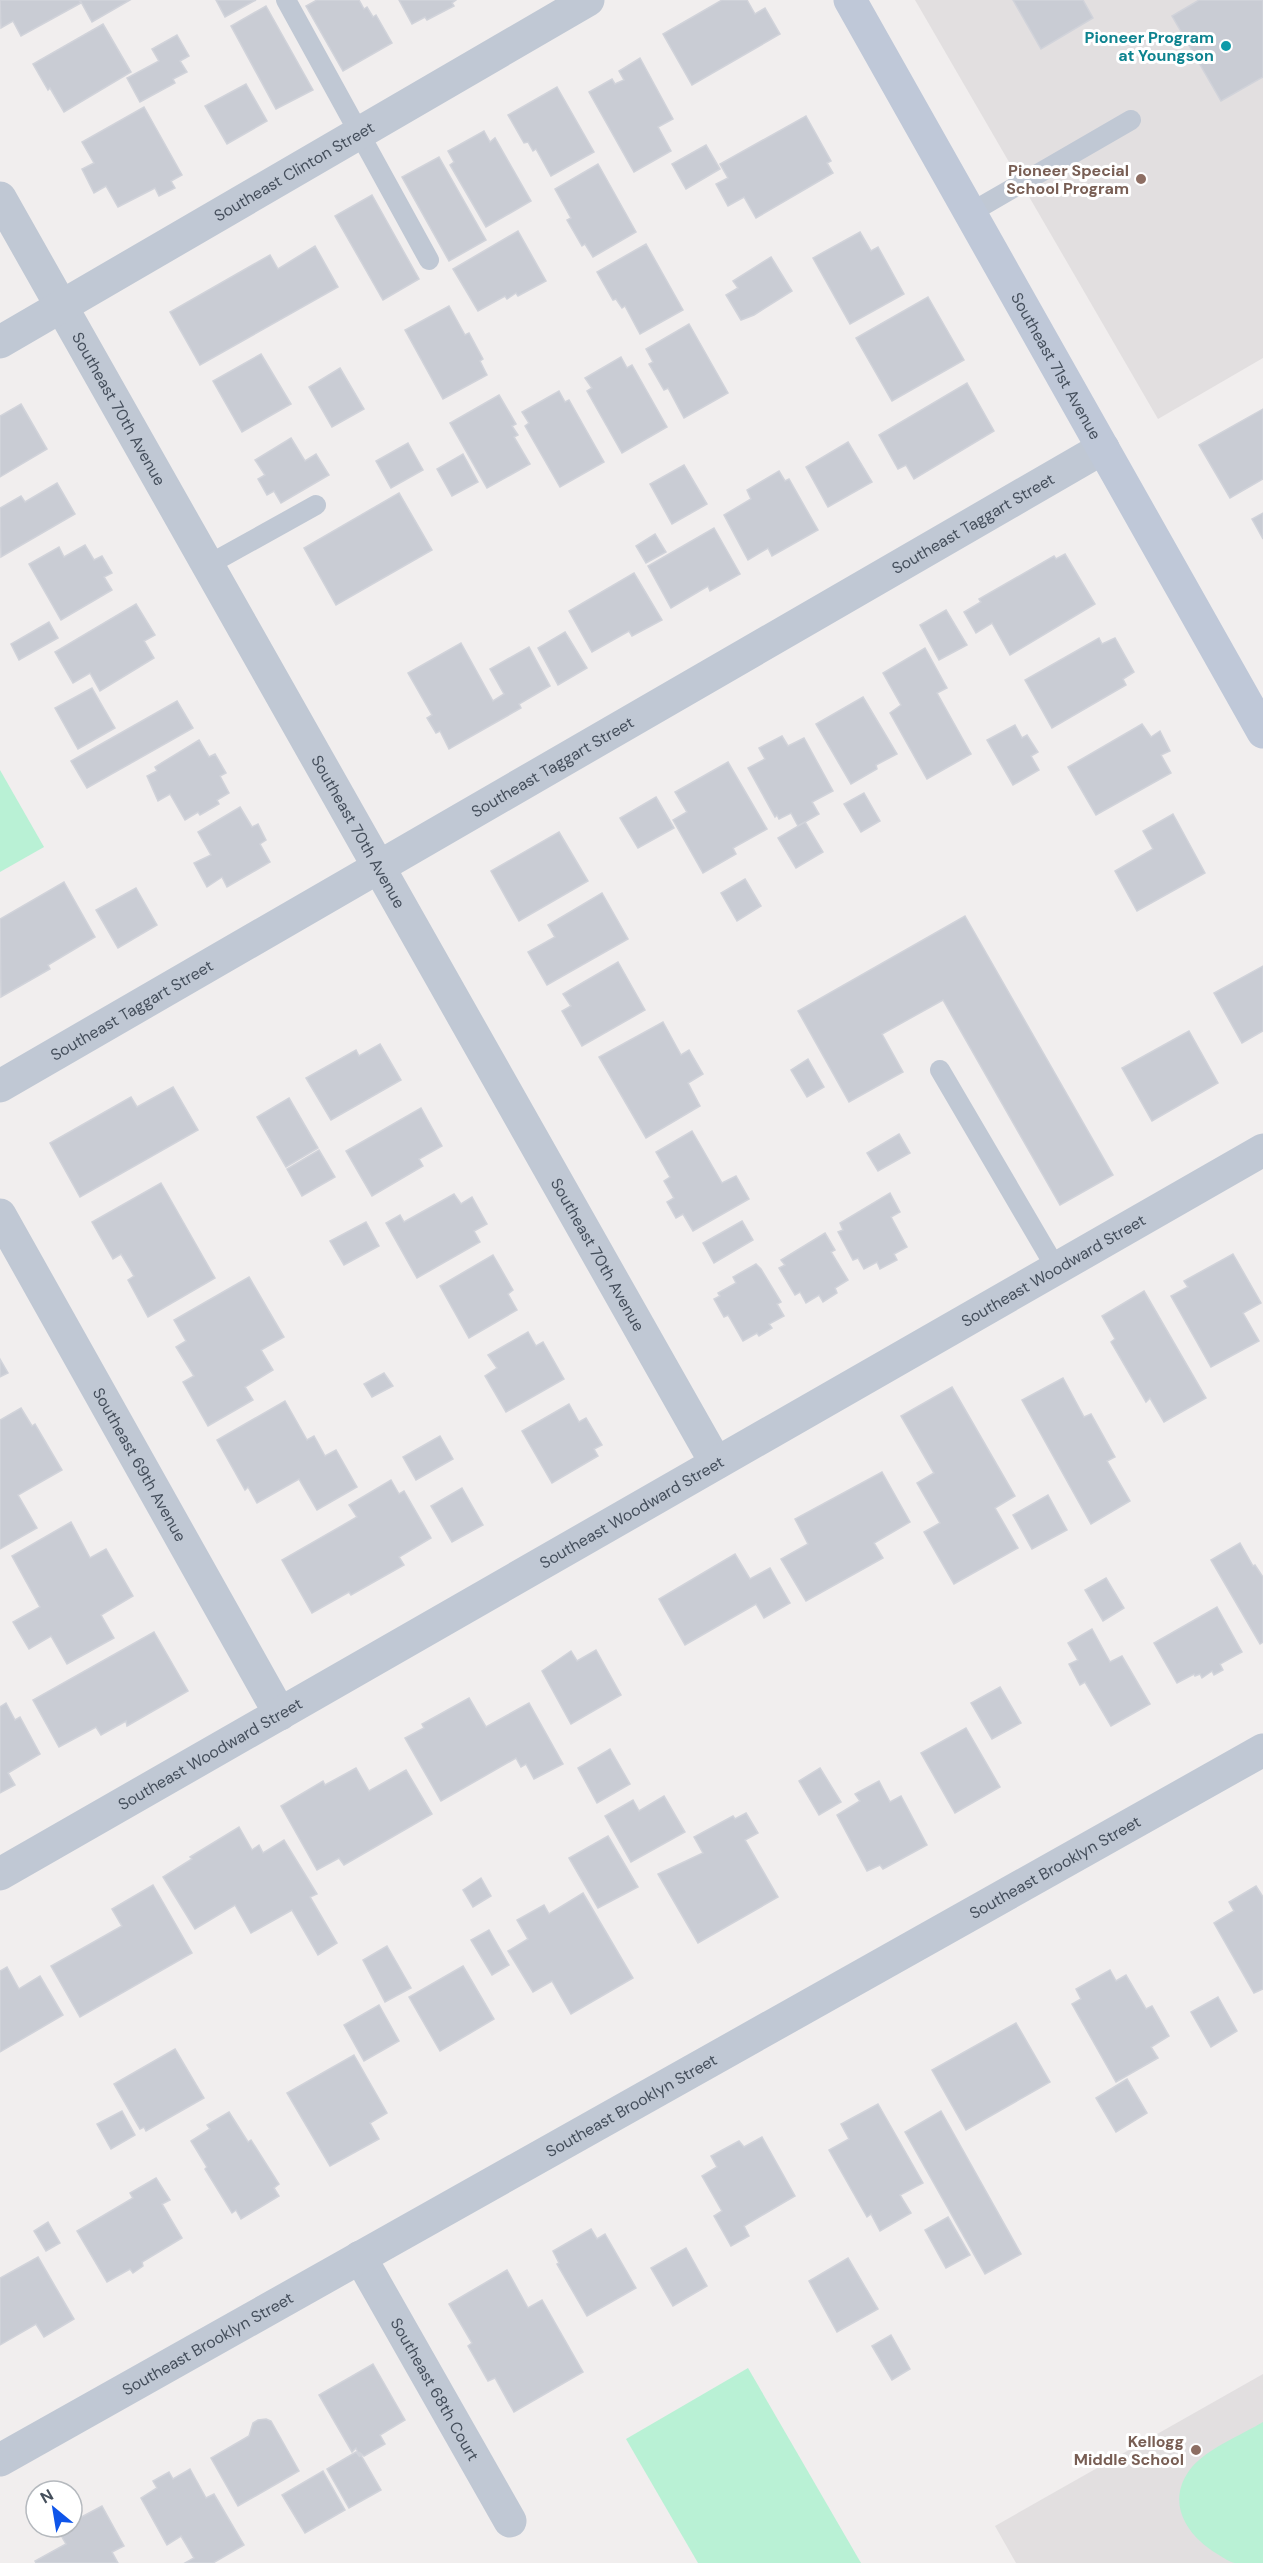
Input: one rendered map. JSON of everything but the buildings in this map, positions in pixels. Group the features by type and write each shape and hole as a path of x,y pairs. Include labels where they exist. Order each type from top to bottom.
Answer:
{"street":[{"name":"Southeast Clinton Street","path":"0,342 588,0"},
{"name":"Southeast 71st Avenue","path":"850,0 1263,732"},
{"name":"Southeast 70th Avenue","path":"0,198 716,1463"},
{"name":"Southeast Taggart Street","path":"0,1086 1103,448"},
{"name":"Southeast Woodward Street","path":"0,1874 1263,1150"},
{"name":"Southeast 69th Avenue","path":"0,1215 280,1714"},
{"name":"Southeast Brooklyn Street","path":"0,2460 1263,1750"},
{"name":"Southeast 68th Court","path":"360,2256 510,2521"}],"lane":[{"path":"286,0 429,260"},
{"path":"970,213 1131,120"},
{"path":"208,564 316,505"},
{"path":"940,1070 1056,1268"}],"shaded area":[{"name":"Pioneer Special School Program","path":"915,0 1263,0 1263,358 1158,419"},
{"name":"Kellogg Middle School","path":"1263,2374 1263,2563 1016,2563 995,2526"}],"green space":[{"path":"0,770 44,847 0,872"},
{"path":"748,2368 861,2563 698,2563 626,2439"},
{"path":"1263,2422 1263,2563 1235,2563 1207,2547 1189,2528 1180,2505 1180,2492 1184,2480 1199,2460"}],"place":[{"name":"Pioneer Program at Youngson","path":"1226,46"},
{"name":"Pioneer Special School Program","path":"1141,179"},
{"name":"Kellogg Middle School","path":"1196,2450"}]}
